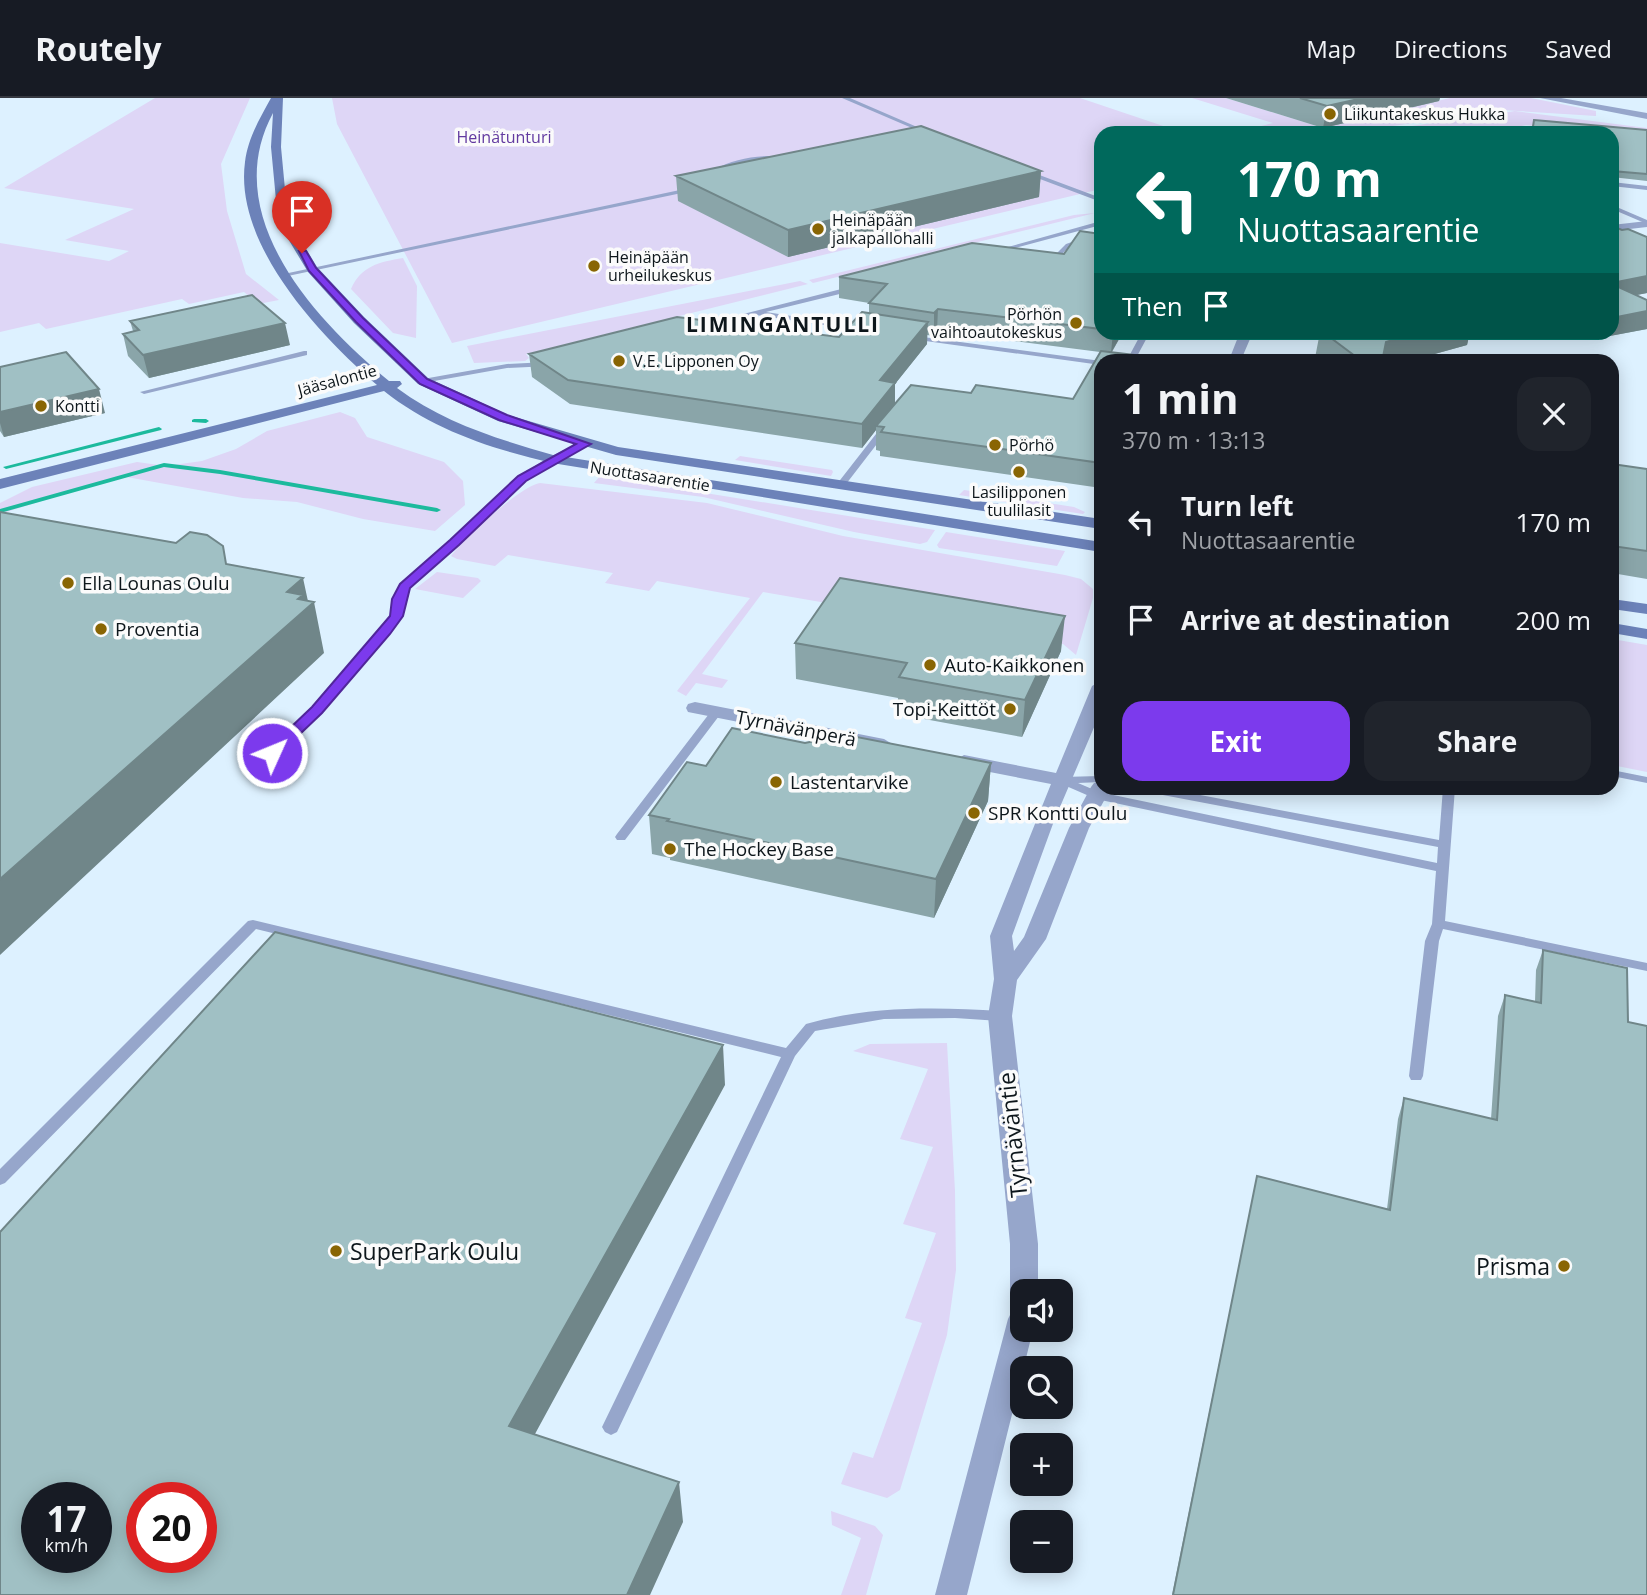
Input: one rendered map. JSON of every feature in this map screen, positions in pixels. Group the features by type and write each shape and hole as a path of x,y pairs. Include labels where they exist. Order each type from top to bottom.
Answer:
{"street":[{"name":"Nuottasaarentie","path":"277,98 276,147 281,200 293,237 312,269 359,320 423,381 503,418 585,444 624,453 1094,523"},
{"name":"Nuottasaarentie","path":"277,98 266,113 254,141 249,172 251,204 267,249 298,297 389,389 434,418 511,448 552,459 1094,546"},
{"path":"1545,98 1645,116"},
{"path":"1619,227 1647,223"},
{"name":"Jääsalontie","path":"0,484 253,422 356,404 389,389 423,381"},
{"path":"1619,605 1647,609"},
{"path":"1619,629 1647,634"},
{"name":"Tyrnäväntie","path":"1024,1279 1024,1244 1000,1016 1006,979 1001,936 1061,780 1094,704"},
{"name":"Tyrnävänperä","path":"695,708 900,748"},
{"path":"940,756 1061,780"},
{"name":"Tyrnäväntie","path":"1006,979 1035,939 1079,828 1095,795"},
{"path":"951,1595 1016,1342"}],"lane":[{"path":"845,98 938,137"},
{"path":"714,184 726,182 714,176 715,172 734,161 763,157 786,160"},
{"path":"1019,169 1094,197"},
{"path":"1619,185 1647,188"},
{"path":"283,275 702,187"},
{"path":"1619,210 1647,223"},
{"path":"1000,258 989,255 1094,225"},
{"path":"1040,263 1056,259 1072,243 1094,236"},
{"path":"690,329 860,286"},
{"path":"756,313 873,331"},
{"path":"898,335 1094,362"},
{"path":"144,392 304,353"},
{"path":"423,381 507,366 558,362"},
{"path":"840,486 894,418"},
{"path":"272,753 317,710 397,616 404,586 455,543 522,478 552,459 585,444"},
{"path":"621,837 716,712"},
{"path":"1619,774 1647,780"},
{"path":"1061,780 1094,786"},
{"path":"1133,795 1442,868"},
{"path":"1184,795 1445,845"},
{"path":"1416,1076 1432,941 1438,924 1449,795"},
{"path":"0,1179 253,924 789,1054"},
{"path":"1438,924 1647,967"},
{"path":"611,1427 789,1054 811,1027 884,1014 955,1013 1000,1016"}],"green space":[{"path":"155,98 250,98 221,164 227,211 246,274 279,300 258,304 244,292 189,304 182,299 46,329 39,323 0,332 0,243 109,261 129,251 65,240 134,209 4,188"},
{"name":"Heinäpään urheilukeskus","path":"332,98 1080,98 1163,126 1094,126 1094,191 452,343 337,124"},
{"path":"1192,98 1226,98 1317,126 1261,126 1273,123"},
{"path":"1450,98 1531,98 1596,111 1596,116 1502,110 1393,126 1331,126"},
{"path":"1515,111 1647,128 1647,137 1619,134 1619,126 1412,126"},
{"path":"1094,213 813,283 809,280 1074,215"},
{"path":"403,258 417,286 416,338 393,333 351,289 360,275 372,266"},
{"path":"800,281 808,284 526,354 529,358 525,361 474,363 467,346"},
{"path":"340,412 355,418 367,437 444,462 463,481 465,505 435,531 363,519 297,502 243,498 121,476 0,514 0,503 32,487 137,462 166,466 202,461 236,449 267,431"},
{"path":"740,456 833,472 831,476 735,460"},
{"path":"600,476 935,530 927,542 920,544 854,532 703,497 594,483"},
{"path":"540,483 707,503 843,536 1065,575 1081,579 1093,589 1093,598 1076,655 1063,644 763,592 702,674 728,680 722,688 696,683 686,696 677,691 750,598 657,581 649,591 605,583 613,573 508,555 495,566 451,556 468,537 507,503"},
{"path":"964,490 1074,507 1085,512 1083,514 959,495"},
{"path":"946,532 1065,551 1057,566 939,548 937,545"},
{"path":"437,572 478,578 481,581 463,598 415,589"},
{"path":"1619,640 1647,645 1647,772 1619,766"},
{"path":"947,1043 955,1191 956,1270 947,1335 900,1490 887,1498 841,1484 853,1452 873,1458 922,1323 905,1318 936,1233 903,1224 933,1147 900,1139 928,1069 853,1051 870,1044"},
{"path":"831,1511 875,1526 883,1535 866,1595 841,1595 861,1538 832,1525"}],"building":[{"path":"1300,98 1363,98 1327,106"},
{"path":"1534,120 1602,126 1533,126"},
{"path":"921,126 1041,171 788,230 676,176"},
{"path":"1619,128 1647,130 1647,174 1619,172"},
{"path":"1619,229 1628,229 1647,237 1647,276 1619,282"},
{"path":"1080,231 1094,233 1094,328 938,309 934,313 869,303 887,284 839,277 972,243 1064,254"},
{"path":"1619,287 1647,300 1647,311 1619,317"},
{"path":"252,295 285,323 143,355 123,334 139,330 130,321"},
{"path":"862,312 928,322 880,380 895,383 862,424 568,380 529,354 677,317 839,337"},
{"path":"1334,340 1392,340 1386,342 1384,354 1352,354"},
{"path":"1101,351 1126,354 1099,354"},
{"path":"66,352 99,389 0,412 0,367"},
{"path":"1094,363 1094,462 881,432 884,427 876,426 911,385 971,393 976,385 1073,399"},
{"path":"1619,465 1647,469 1647,551 1619,547"},
{"path":"0,512 176,543 190,532 207,535 223,546 226,564 303,578 287,592 303,595 298,599 314,602 0,879"},
{"path":"840,578 1065,616 1025,700 899,677 907,663 795,643"},
{"path":"732,728 805,743 824,739 853,744 857,737 991,763 936,879 649,815 687,762 706,766"},
{"path":"275,932 723,1045 509,1426 679,1482 627,1595 0,1595 0,1232"},
{"name":"Prisma","path":"1543,950 1627,968 1628,1022 1647,1026 1647,1595 1173,1595 1257,1176 1390,1210 1404,1098 1497,1120 1505,995 1541,1003"}],"waterway":[{"path":"194,421 206,421"},
{"path":"6,467 159,429"},
{"path":"0,511 164,465 220,472 437,510"}],"place":[{"name":"Liikuntakeskus Hukka","path":"1330,114"},
{"name":"Heinäpään jalkapallohalli","path":"818,229"},
{"name":"Heinäpään urheilukeskus","path":"594,266"},
{"name":"Pörhön vaihtoautokeskus","path":"1076,323"},
{"name":"V.E. Lipponen Oy","path":"619,361"},
{"name":"Kontti","path":"41,406"},
{"name":"Pörhö","path":"995,445"},
{"name":"Lasilipponen tuulilasit","path":"1019,472"},
{"name":"Ella Lounas Oulu","path":"68,583"},
{"name":"Proventia","path":"101,629"},
{"name":"Auto-Kaikkonen","path":"930,665"},
{"name":"Topi-Keittöt","path":"1010,709"},
{"name":"Lastentarvike","path":"776,782"},
{"name":"SPR Kontti Oulu","path":"974,813"},
{"name":"The Hockey Base","path":"670,849"},
{"name":"SuperPark Oulu","path":"336,1251"},
{"name":"Prisma","path":"1564,1266"}],"district":[{"name":"LIMINGANTULLI","path":"783,324"}],"route":[{"path":"272,753 317,710 397,616 404,586 455,543 522,478 552,459 585,444 503,418 423,381 359,320 312,269 302,253"}],"park label":[{"name":"Heinätunturi","path":"504,137"}]}
